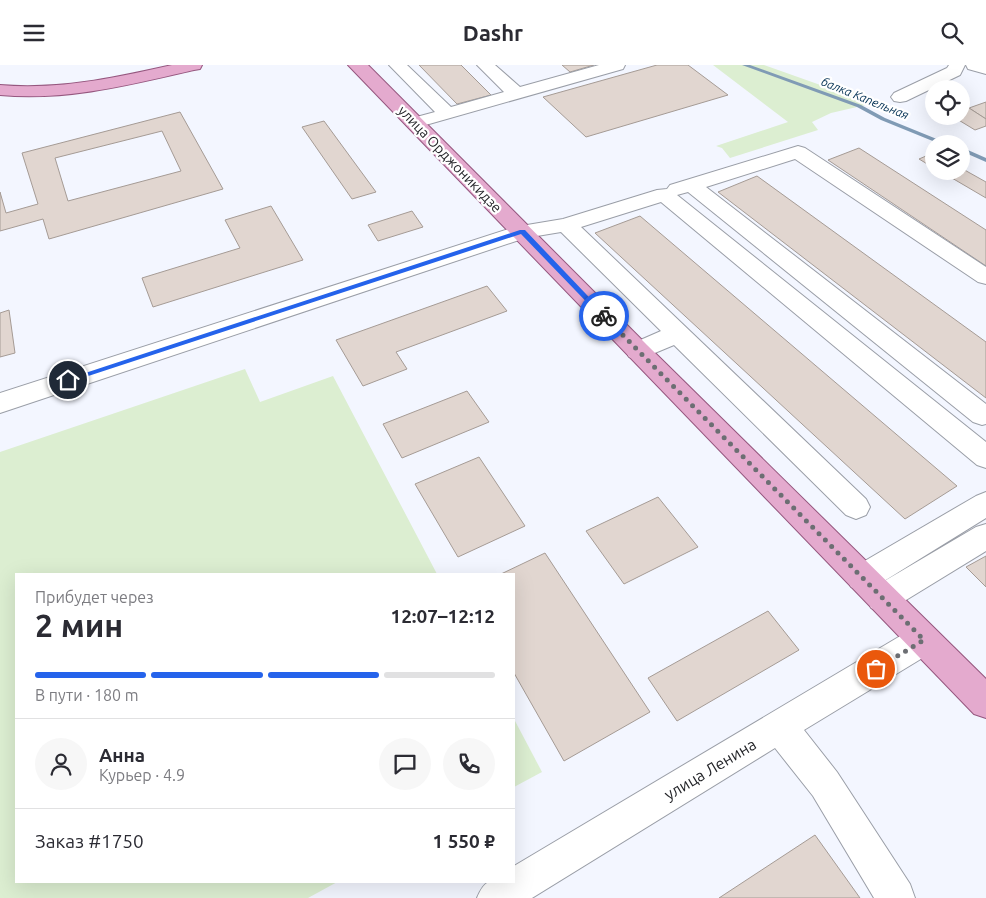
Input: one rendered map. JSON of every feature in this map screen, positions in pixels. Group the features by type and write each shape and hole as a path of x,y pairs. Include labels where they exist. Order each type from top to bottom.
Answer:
{"main road":[{"path":"0,90 49,93 86,89 194,65"},
{"name":"улица Орджоникидзе","path":"359,66 986,702"}],"street":[{"path":"396,65 448,114"},
{"path":"485,65 518,94"},
{"path":"416,123 617,65"},
{"path":"900,97 954,71 957,65"},
{"path":"974,65 986,69"},
{"path":"540,71 554,83"},
{"path":"381,89 413,80"},
{"path":"0,403 522,232 566,225 798,151 986,277"},
{"path":"691,185 982,415"},
{"path":"664,194 986,457"},
{"path":"566,225 856,507"},
{"path":"638,351 679,333"},
{"path":"872,588 986,503"},
{"path":"872,588 986,535"},
{"name":"улица Ленина","path":"496,898 924,640"},
{"path":"780,727 825,784 896,898"}],"green space":[{"path":"713,65 764,65 826,87 857,92 867,98 870,104 831,113 812,122 818,130 730,158 722,148 716,146 788,122"},
{"path":"245,369 260,402 333,376 436,573 15,573 15,883 335,883 308,898 0,898 0,452"},
{"path":"515,721 542,772 515,786"}],"building":[{"path":"419,65 461,65 491,95 457,104"},
{"path":"562,65 594,65 570,72"},
{"path":"657,65 688,65 728,95 586,137 543,97"},
{"path":"986,102 986,119 970,109"},
{"path":"970,109 986,119 986,126 975,130 967,125 970,125"},
{"path":"180,112 223,189 49,239 43,219 0,231 0,192 6,213 38,204 22,153","holes":["162,131 181,171 68,201 55,158"]},
{"path":"324,121 376,192 352,199 302,127"},
{"path":"859,148 986,230 986,266 828,160"},
{"path":"925,156 925,163 919,159"},
{"path":"970,173 986,182 986,198 955,180 970,180"},
{"path":"757,176 986,342 986,398 718,192"},
{"path":"271,206 303,260 153,307 142,278 240,248 225,220"},
{"path":"412,211 423,227 378,241 368,225"},
{"path":"640,216 957,486 905,519 595,233"},
{"path":"487,286 507,311 396,352 407,369 363,386 336,340"},
{"path":"9,310 15,353 0,357 0,313"},
{"path":"467,391 489,422 402,458 383,424"},
{"path":"479,457 525,526 458,557 415,484"},
{"path":"658,497 698,547 624,584 586,531"},
{"path":"545,553 650,712 564,761 515,675 515,573 503,573"},
{"path":"986,556 986,587 966,567"},
{"path":"768,611 799,650 677,721 648,678"},
{"path":"815,835 860,898 719,898"}],"waterway":[{"name":"балка Капельная","path":"745,65 859,106 883,119 925,136"},
{"name":"балка Капельная","path":"970,153 986,160"}],"way so far":[{"path":"604,316 924,640 876,669"}],"route":[{"path":"68,380 522,232 604,316"}]}
